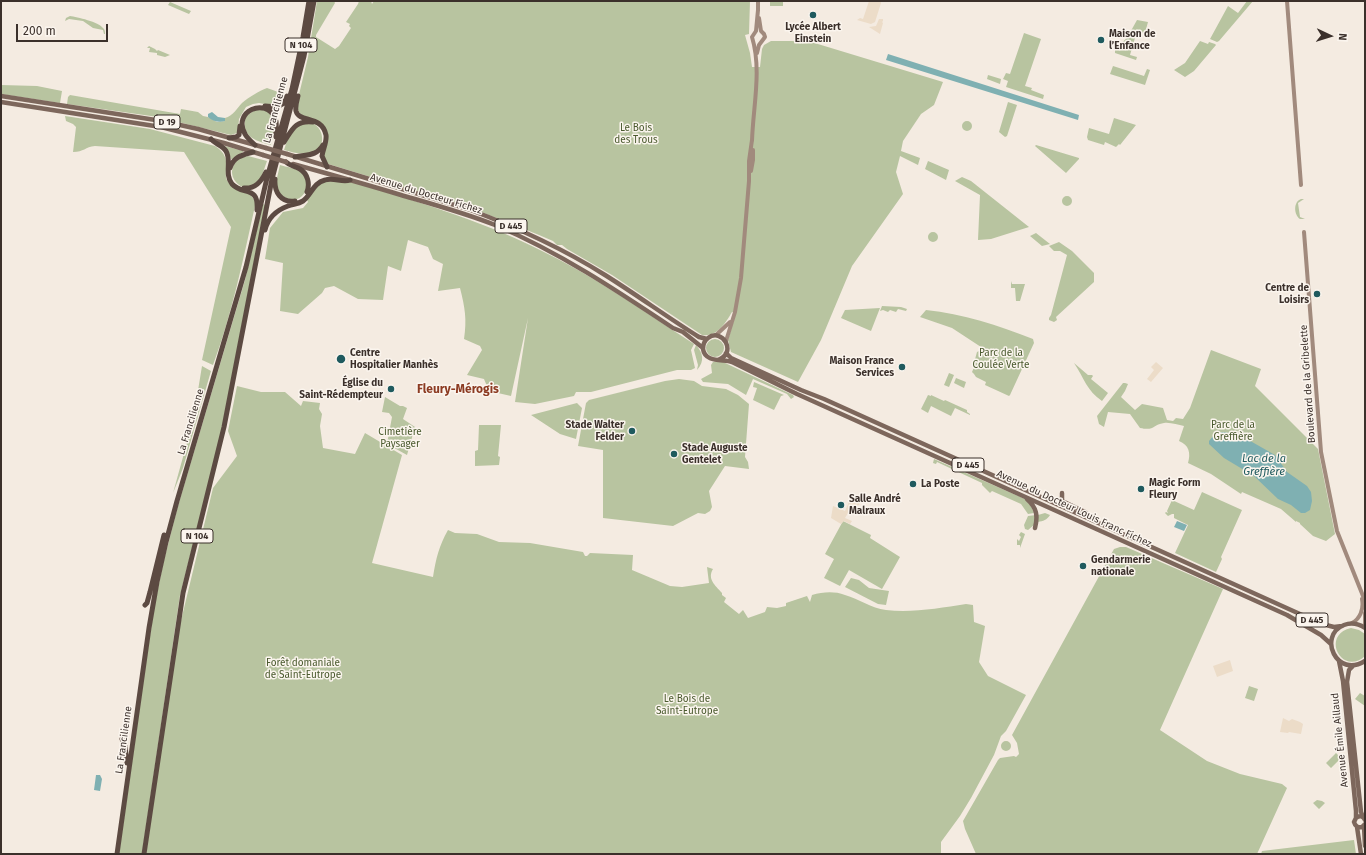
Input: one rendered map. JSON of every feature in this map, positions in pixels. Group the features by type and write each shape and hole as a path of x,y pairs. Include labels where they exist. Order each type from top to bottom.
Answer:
{"highway":[{"name":"La Francilienne","path":"117,854 149,628 166,542 241,287 270,166 292,88 309,1"},
{"name":"La Francilienne","path":"144,854 183,593 224,427 274,173 299,76 314,1"},
{"path":"299,76 301,82 296,111 300,117 316,121 324,129 326,140 322,156 327,167"},
{"path":"229,138 239,135 242,117 248,109 258,105 277,108 284,103 292,88"},
{"path":"255,145 244,134 242,122 246,113 253,108 263,108 272,113 276,123 277,140"},
{"path":"282,144 292,130 299,124 309,122 320,126 324,141 318,152 311,155 295,157"},
{"path":"211,140 223,147 227,154 228,174 231,183 238,188 248,191 256,196 258,216"},
{"path":"253,152 243,154 232,162 230,174 235,184 243,188 256,186 262,180 270,166"},
{"path":"274,173 276,191 282,198 290,202 305,196 309,188 306,175 300,169 289,165 286,162"},
{"path":"261,236 270,219 276,212 287,206 303,201 312,188 320,182 335,179 345,181 350,180"},
{"path":"145,605 147,603 173,507 177,501"},
{"path":"122,739 125,744 127,754 122,794 124,798"}],"main road":[{"path":"756,32 758,1"},
{"path":"1287,1 1301,185"},
{"path":"756,62 758,48 765,37 764,33 761,31 758,10"},
{"path":"726,341 720,336 713,336 707,339 703,348 707,356 713,360 718,360 726,354 726,341 735,312 741,278 749,181 748,161 752,140 757,85 754,42 752,35 761,31"},
{"path":"754,42 761,43"},
{"name":"D 19","path":"1,96 162,121 277,151"},
{"name":"D 19","path":"1,102 161,127 275,159"},
{"name":"D 445","path":"277,151 468,209 536,237 604,274 678,324 700,337 707,339"},
{"name":"D 445","path":"275,159 350,180"},
{"name":"Avenue du Docteur Fichez","path":"350,180 448,208 495,225 533,242 562,257 673,328 683,332 703,348"},
{"name":"Boulevard de la Gribelette","path":"1304,232 1320,448 1338,534 1347,555"},
{"path":"716,336 728,324 735,312"},
{"name":"Avenue du Docteur Louis Franc Fichez","path":"726,354 730,358 1022,495 1279,612 1312,629 1331,644"},
{"name":"Avenue du Docteur Louis Franc Fichez","path":"718,360 727,360 732,362 830,409 869,423 1057,505 1325,626 1342,626"},
{"path":"830,409 844,412 869,423"},
{"path":"1329,490 1347,555 1365,602"},
{"path":"1062,493 1062,501 1085,512 1098,523"},
{"path":"1022,495 1054,507 1057,505"},
{"path":"1022,495 1032,504 1037,513 1037,520 1034,528"},
{"path":"1055,510 1060,508 1098,523"},
{"path":"1352,624 1356,622 1363,606 1358,584"},
{"path":"1331,644 1333,636 1338,628 1352,624 1365,627 1365,613"},
{"name":"Avenue Émile Aillaud","path":"1331,644 1333,654 1339,661 1348,728 1356,811 1356,818 1354,822 1357,827"},
{"path":"1339,661 1346,665 1352,666 1365,661"},
{"name":"Avenue Émile Aillaud","path":"1352,666 1349,670 1347,682 1360,805 1364,819"},
{"path":"1356,818 1359,816 1364,819"},
{"path":"1361,854 1357,827 1364,825 1365,846"}],"green space":[{"name":"Le Bois des Trous","path":"317,1 334,1 335,3 316,37 335,49 339,46 351,28 349,26 350,24 346,22 359,1 371,1 372,4 374,1 750,1 749,34 745,35 752,67 760,67 762,49 764,45 771,41 808,41 943,82 934,105 921,114 903,141 901,151 920,158 918,165 900,156 896,172 903,194 852,266 821,340 798,382 731,352 728,340 736,313 732,312 720,329 716,332 702,335 612,275 562,245 557,245 553,241 469,207 325,163 323,160 325,145 324,129 303,118 296,107 308,57"},
{"path":"770,1 783,1 783,6 770,6"},
{"path":"1247,1 1253,1 1219,41 1217,42 1210,39 1228,6 1238,13"},
{"path":"170,2 191,11 189,14 168,5"},
{"path":"70,16 88,20 101,26 105,30 105,34 103,30 93,28 83,21 69,19 65,21 66,18"},
{"path":"1137,20 1148,22 1145,33 1137,31 1130,55 1137,57 1136,60 1115,53 1115,49 1127,38"},
{"path":"1024,33 1041,39 1025,86 1044,95 1043,99 1006,87 1008,81 1003,79 1006,73 1010,74"},
{"path":"1200,41 1208,44 1209,42 1216,45 1194,71 1185,77 1174,70 1185,63"},
{"path":"149,46 157,51 158,50 170,55 165,57 157,55 157,53 149,52 150,48 147,48"},
{"path":"1113,66 1144,76 1147,69 1150,70 1145,85 1110,74"},
{"path":"988,75 1001,79 1000,84 987,79"},
{"path":"1,85 37,86 62,91 60,103 1,94"},
{"path":"267,88 281,93 280,104 270,105 259,103 246,107 239,119 237,133 231,135 158,117 67,104 68,97 70,95 180,114 181,109 198,112 203,116 217,122 225,121 225,118 233,114 242,103 257,92"},
{"path":"1008,102 1017,105 1007,136 1005,137 999,132"},
{"path":"257,109 267,111 273,118 274,132 271,145 254,139 247,133 245,128 246,116"},
{"path":"65,116 150,129 215,146 225,156 227,180 230,184 250,194 255,201 237,287 213,365 202,360 231,227 184,152 95,146 73,152 76,127 66,121"},
{"path":"1114,118 1136,125 1120,145 1119,144 1116,147 1105,142 1104,145 1088,140 1087,137 1089,128 1109,134"},
{"path":"965,121 969,121 971,122 971,130 965,131 962,128 962,124"},
{"path":"311,123 319,128 321,132 322,142 317,150 309,153 295,153 284,150 286,143 294,129 300,125"},
{"path":"1036,145 1079,159 1066,173 1035,146"},
{"path":"225,146 243,151 243,152 231,159"},
{"path":"248,156 267,161 260,179 254,184 243,187 234,180 232,169 238,160"},
{"path":"928,161 949,170 946,180 925,169"},
{"path":"280,165 301,172 305,177 306,188 304,194 300,198 290,200 279,194 276,182"},
{"path":"962,177 971,181 1029,227 991,239 978,240 980,195 955,181"},
{"path":"350,180 469,220 515,238 558,259 618,294 694,344 691,350 695,368 691,370 677,370 591,392 576,392 574,396 535,404 515,402 528,318 511,396 489,391 484,379 467,375 482,350 480,346 464,339 465,314 460,288 438,291 443,264 433,259 428,247 408,240 401,271 388,266 383,300 358,299 334,286 325,288 322,293 298,314 280,311 283,263 265,259 270,228 283,212 303,208 308,202 306,198 320,182"},
{"path":"1065,196 1069,196 1071,197 1071,205 1065,206 1062,203 1062,199"},
{"path":"1304,199 1298,203 1300,217 1305,219 1300,219 1296,215 1295,209 1298,201"},
{"path":"263,204 265,205 220,438 180,595 142,854 119,854 147,655 155,603 164,560 178,506 245,280"},
{"path":"931,232 935,232 938,237 935,242 931,242 928,239 928,235"},
{"path":"1036,233 1050,244 1042,246 1030,236"},
{"path":"1059,242 1072,251 1094,273 1094,282 1056,317 1057,320 1054,322 1049,320 1049,318 1067,255 1060,251 1054,251 1049,246"},
{"path":"1011,281 1012,284 1025,284 1020,301 1016,301 1015,288 1011,288"},
{"path":"882,306 901,307 907,309 906,311 898,309 896,312 890,310 888,312 883,310 880,311"},
{"path":"880,308 871,331 841,318 845,310"},
{"name":"Parc de la Coulée Verte","path":"926,310 953,314 980,321 1033,339 1034,343 1009,396 985,385 986,382 976,377 972,372 975,365 974,363 977,352 981,347 952,328 920,317"},
{"path":"711,339 719,339 724,344 722,355 719,357 711,357 706,352 706,344"},
{"path":"696,345 702,354 700,367 697,370 698,365 694,350"},
{"name":"Parc de la Greffière","path":"1211,350 1261,369 1255,386 1318,449 1335,534 1326,541 1313,536 1300,523 1296,522 1281,509 1242,492 1241,494 1211,474 1188,463 1189,453 1187,447 1179,441 1184,426 1166,423 1145,429 1140,428 1130,414 1108,412 1104,427 1099,424 1097,416 1123,383 1128,384 1121,397 1135,410 1142,404 1163,408 1167,420 1173,421 1176,418 1183,419 1190,408"},
{"path":"713,362 723,362 793,395 794,397 791,399 787,394 753,379 746,395 728,384 703,382 701,379 712,373 711,365"},
{"path":"1074,363 1088,375 1092,375 1093,376 1091,379 1108,393 1102,401 1089,389"},
{"path":"202,366 211,371 183,468 173,493 193,421"},
{"path":"949,373 954,375 949,387 944,385"},
{"path":"956,378 966,382 964,388 954,383"},
{"name":"Stade Auguste Gentelet","path":"679,379 694,381 702,386 726,389 738,395 749,404 745,457 748,462 749,469 725,466 709,491 712,507 710,511 705,514 698,513 673,526 603,518 603,450 578,446 586,403 589,400 665,381"},
{"path":"754,382 784,395 781,396 774,410 753,400 757,388 753,387"},
{"path":"237,386 261,392 285,392 301,406 303,401 320,403 319,409 322,414 320,426 323,448 355,454 365,433 402,455 372,563 433,577 438,552 448,530 455,533 477,534 499,542 530,543 583,552 585,556 590,553 633,555 632,570 670,586 682,587 709,583 707,567 713,569 711,579 714,585 726,598 724,602 739,614 743,610 748,618 765,612 767,607 777,608 786,606 786,603 807,596 810,602 812,595 828,592 841,594 875,607 896,611 966,604 973,605 974,622 985,626 979,662 988,676 1026,695 1006,731 1001,736 994,755 971,798 941,842 941,854 146,854 178,633 213,488 237,456 228,431"},
{"path":"928,395 944,401 945,400 967,410 970,415 955,408 951,416 931,406 928,413 921,409"},
{"name":"Cimetière Paysager","path":"385,397 400,406 407,408 403,419 415,427 407,455 387,444 392,417 389,413 382,412"},
{"path":"577,403 582,408 576,439 560,434 531,415"},
{"path":"479,425 501,425 498,456 500,457 499,465 475,466 475,451 478,450"},
{"path":"934,459 1025,499 1031,506 1034,513 1028,514 1021,504 992,491 990,493 982,485 982,483 937,462 936,464 933,463"},
{"path":"1202,492 1242,510 1216,572 1175,553 1188,525 1174,518 1174,514 1168,516 1165,513 1168,513 1167,511 1172,500 1194,510"},
{"path":"1045,513 1050,515 1048,518 1038,522 1038,515"},
{"path":"1036,515 1034,525 1028,530 1025,529 1024,525 1028,516"},
{"path":"843,521 871,535 870,538 900,557 882,589 849,570 840,586 824,578 834,559 825,554"},
{"path":"1021,532 1025,534 1020,548 1020,545 1017,545 1017,539 1019,541 1021,537 1019,535"},
{"path":"1126,547 1223,589 1160,730 1207,761 1240,774 1282,784 1287,788 1257,854 976,854 963,821 998,760 1000,758 1016,757 1019,754 1017,743 1012,735 1114,549"},
{"path":"851,578 859,580 869,588 889,591 886,605 878,604 845,587"},
{"path":"1351,628 1359,630 1365,634 1365,656 1357,661 1349,661 1342,658 1336,645 1337,638 1342,632"},
{"path":"1249,686 1258,689 1254,701 1245,698"},
{"path":"1360,693 1365,696 1365,706 1355,699"},
{"path":"1006,741 1011,746 1006,751 1001,746"},
{"path":"1336,753 1341,758 1331,768 1326,763"},
{"path":"1317,800 1325,803 1319,809 1313,803"},
{"path":"1354,840 1356,854 1261,854 1262,851"}],"shaded area":[{"path":"869,1 880,1 881,3 875,22 871,24 857,20 860,18 863,19"},
{"path":"879,19 883,19 880,34 869,27 876,26"},
{"path":"1156,362 1163,368 1151,382 1147,379 1154,370 1151,367"},
{"path":"861,493 866,495 858,501 860,504 853,509 851,508 845,518 852,521 850,524 844,521 841,524 831,518 833,506 845,511 849,502"},
{"path":"1230,660 1233,671 1217,677 1213,666"},
{"path":"1283,718 1289,721 1292,719 1303,724 1301,734 1280,732"}],"water":[{"path":"888,54 1079,115 1078,120 886,60"},
{"path":"212,112 218,117 225,118 225,121 218,122 208,117 208,114"},
{"name":"Lac de la Greffière","path":"1222,432 1238,434 1275,455 1287,472 1307,486 1311,492 1312,501 1310,510 1305,513 1301,513 1291,505 1278,499 1254,476 1224,458 1209,444 1209,441 1214,435"},
{"path":"1177,521 1187,525 1184,531 1174,527"},
{"path":"96,775 100,775 102,779 100,791 94,790"}],"place":[{"name":"Lycée Albert Einstein","path":"813,15"},
{"name":"Maison de l’Enfance","path":"1101,40"},
{"name":"Centre de Loisirs","path":"1317,294"},
{"name":"Centre Hospitalier Manhès","path":"341,359"},
{"name":"Maison France Services","path":"902,367"},
{"name":"Église du Saint-Rédempteur","path":"391,389"},
{"name":"Stade Walter Felder","path":"632,431"},
{"name":"Stade Auguste Gentelet","path":"674,454"},
{"name":"La Poste","path":"913,484"},
{"name":"Magic Form Fleury","path":"1141,489"},
{"name":"Salle André Malraux","path":"841,505"},
{"name":"Gendarmerie nationale","path":"1083,566"}],"district":[{"name":"Fleury-Mérogis","path":"458,390"}],"park label":[{"name":"Forêt domaniale de Saint-Eutrope","path":"303,668"},
{"name":"Le Bois de Saint-Eutrope","path":"687,704"}]}
